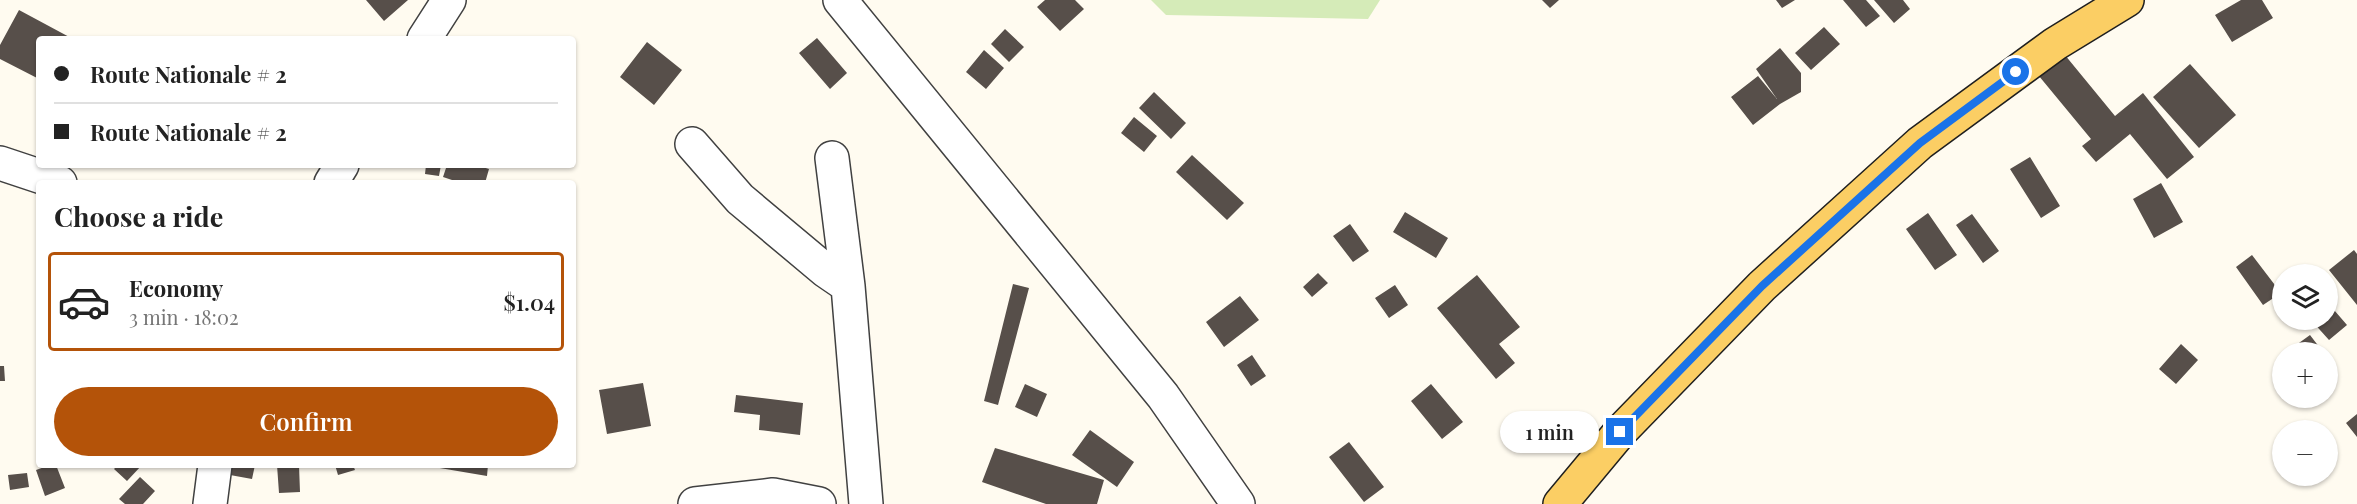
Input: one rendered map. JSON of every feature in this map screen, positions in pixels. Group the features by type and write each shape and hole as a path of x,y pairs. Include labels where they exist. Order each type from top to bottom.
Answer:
{"main road":[{"path":"1560,504 1620,432 1762,286 1920,143 2055,44 2127,0"}],"street":[{"path":"426,36 449,0"},
{"path":"840,0 1163,396 1238,504"},
{"path":"692,144 740,199 826,271 848,286"},
{"path":"832,158 848,286 866,504"},
{"path":"0,163 51,180"},
{"path":"210,504 215,468"},
{"path":"694,504 773,495 819,504"}],"green space":[{"path":"1151,0 1380,0 1368,19 1166,15"}],"building":[{"path":"366,0 408,0 384,21"},
{"path":"1045,0 1075,0 1084,9 1060,31 1037,7"},
{"path":"1542,0 1559,0 1550,8"},
{"path":"1776,0 1795,0 1782,8"},
{"path":"1843,0 1866,0 1880,16 1866,27"},
{"path":"1874,0 1903,0 1910,9 1894,23"},
{"path":"2241,0 2262,0 2273,18 2232,42 2215,15"},
{"path":"19,10 67,36 36,36 36,77 0,59 0,45"},
{"path":"1824,27 1840,44 1811,70 1795,53"},
{"path":"1005,29 1024,47 1009,62 991,44"},
{"path":"817,38 847,73 830,89 799,53"},
{"path":"647,42 682,70 654,105 620,77"},
{"path":"1780,48 1801,73 1801,92 1780,104 1753,125 1731,97 1758,76 1777,99 1756,69"},
{"path":"2060,49 2115,116 2143,93 2194,157 2167,179 2130,134 2096,162 2082,146 2091,139 2034,70"},
{"path":"984,50 1004,68 986,89 966,72"},
{"path":"2190,64 2236,115 2199,148 2153,97"},
{"path":"1154,92 1186,123 1171,139 1139,108"},
{"path":"1134,117 1157,136 1144,152 1121,133"},
{"path":"1192,155 1244,203 1227,220 1176,172"},
{"path":"2030,157 2060,206 2041,218 2010,169"},
{"path":"426,168 440,168 439,176 425,174"},
{"path":"446,168 489,169 486,180 452,180 443,177"},
{"path":"2161,183 2183,222 2154,238 2133,199"},
{"path":"1405,212 1448,238 1436,258 1393,232"},
{"path":"1928,213 1957,255 1935,270 1906,229"},
{"path":"1972,214 1999,251 1983,263 1956,225"},
{"path":"1350,224 1369,251 1353,262 1333,236"},
{"path":"2354,250 2357,254 2357,305 2338,281 2336,264"},
{"path":"2252,255 2272,281 2272,299 2263,305 2236,267"},
{"path":"1318,273 1328,283 1312,297 1303,287"},
{"path":"1477,275 1520,327 1499,344 1515,363 1496,379 1437,308"},
{"path":"1013,284 1029,288 998,405 984,401"},
{"path":"1395,285 1408,305 1389,318 1375,298"},
{"path":"1240,296 1259,320 1224,347 1206,322"},
{"path":"2338,315 2347,325 2329,340 2320,330 2338,330"},
{"path":"2310,335 2315,342 2300,342"},
{"path":"2181,344 2198,360 2176,384 2159,369"},
{"path":"1252,355 1266,376 1251,386 1237,365"},
{"path":"0,366 4,366 5,381 0,381"},
{"path":"643,383 651,426 607,434 599,390"},
{"path":"1025,384 1047,394 1037,417 1015,407"},
{"path":"1431,384 1463,422 1442,439 1411,401"},
{"path":"736,395 803,403 800,435 759,430 760,415 734,412"},
{"path":"2357,414 2357,437 2346,423"},
{"path":"1090,430 1134,462 1117,487 1072,455"},
{"path":"1349,442 1384,487 1364,502 1329,457"},
{"path":"995,448 1104,480 1097,504 1046,504 982,482"},
{"path":"57,468 65,488 45,496 36,470"},
{"path":"115,468 139,468 127,481"},
{"path":"231,468 254,468 252,479 230,475"},
{"path":"277,468 299,468 300,492 279,493"},
{"path":"336,468 354,468 355,470 338,475"},
{"path":"440,468 488,468 487,476"},
{"path":"27,473 29,487 10,490 8,475"},
{"path":"140,477 155,491 143,504 125,504 119,499"}],"route":[{"path":"1620,432 1762,286 1920,143 2016,72"}]}
